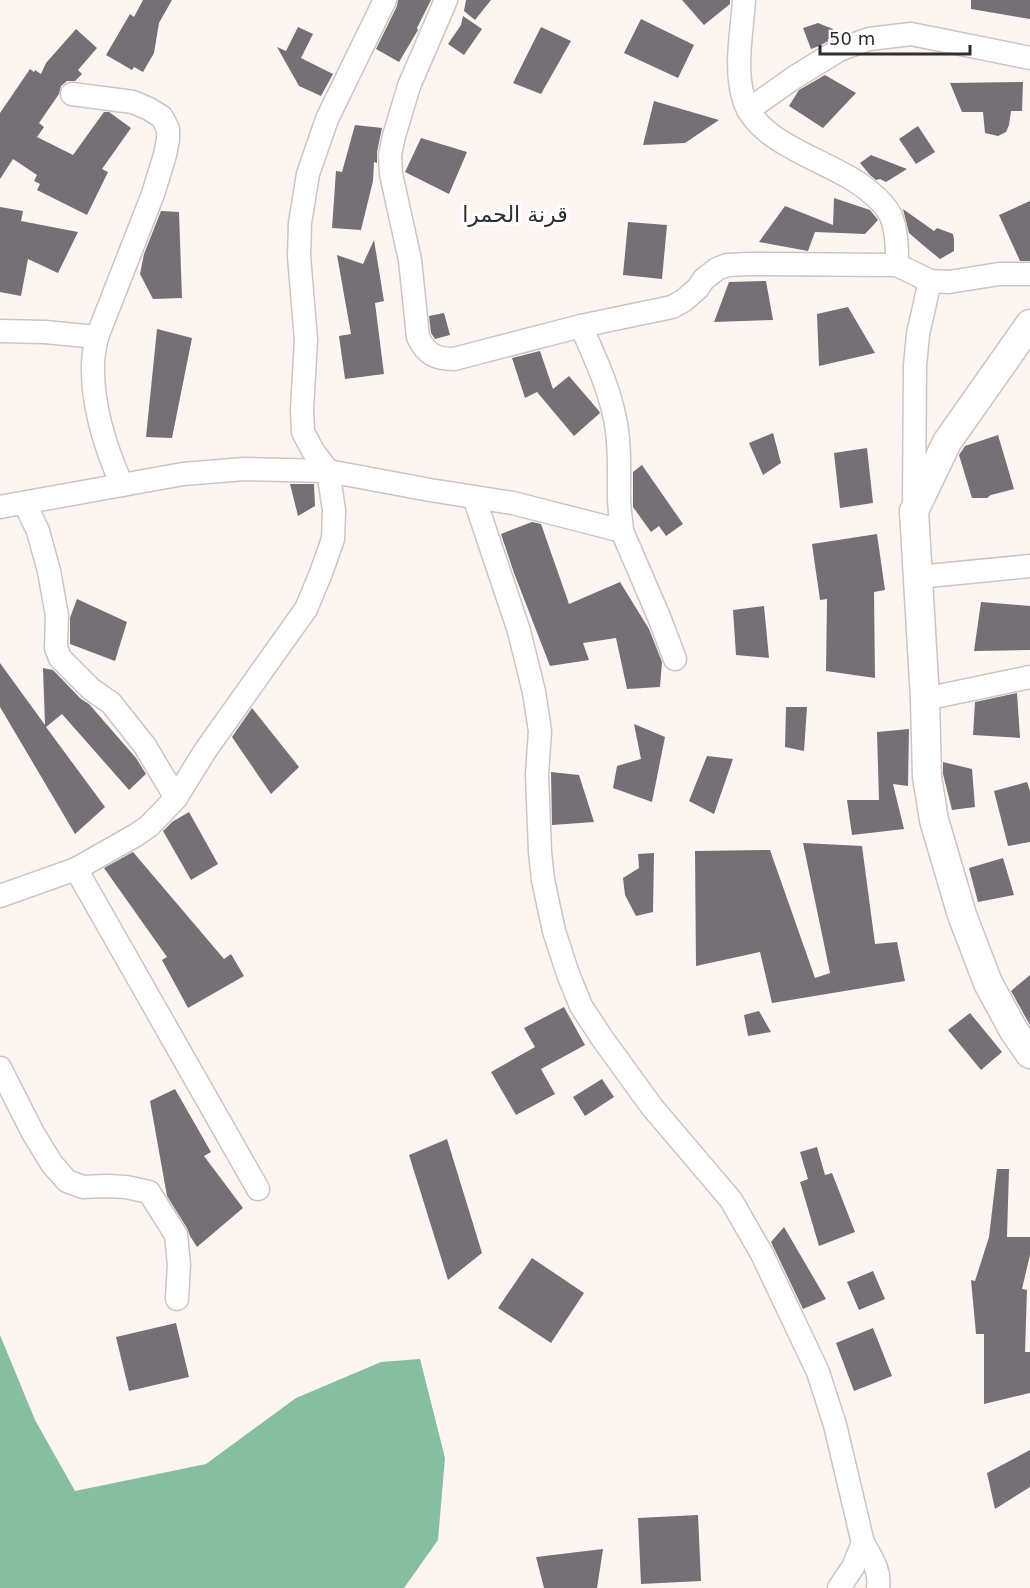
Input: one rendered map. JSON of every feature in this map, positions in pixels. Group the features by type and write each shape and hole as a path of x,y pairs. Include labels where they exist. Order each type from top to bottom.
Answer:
{"street":[{"path":"0,896 76,869 149,826 176,798 205,751 306,609 333,538 334,510 328,471 313,451 303,432 306,340 299,256 300,222 308,174 327,119 385,0"},
{"path":"446,0 410,86 390,154 391,174 410,260 418,337 423,348 432,355 442,359 454,359 672,307 683,301 710,274 727,266 749,264 897,266 930,281 949,282 999,274 1030,274"},
{"path":"744,0 738,70 748,110 767,132 859,182 881,201 891,216 896,240 897,266"},
{"path":"748,110 839,50 869,39 911,34 1030,58"},
{"path":"72,94 133,102 162,117 168,129 165,155 153,194 101,323 93,363 94,393 101,432 122,485"},
{"path":"930,281 918,334 915,366 914,511 925,699 927,777 934,820 962,915 988,983 1014,1031 1030,1054"},
{"path":"914,511 947,442 1030,324"},
{"path":"581,327 605,385 615,419 622,531 675,659"},
{"path":"0,331 97,337"},
{"path":"0,507 183,474 244,470 328,471 513,503 622,531"},
{"path":"474,497 519,631 534,692 540,731 537,774 543,880 554,931 568,974 581,1006 602,1038 652,1107 731,1200 762,1254 818,1372 835,1425 863,1543 877,1571 878,1588"},
{"path":"25,504 38,531 50,570 57,616 56,648 60,658 91,689 111,703 145,746 176,798"},
{"path":"918,577 1030,566"},
{"path":"925,699 1030,677"},
{"path":"76,869 258,1189"},
{"path":"0,1068 33,1133 52,1164 67,1182 83,1187 126,1187 149,1192 176,1235 179,1265 177,1299"},
{"path":"839,1588 854,1567 863,1543"}],"green space":[{"path":"0,1335 35,1420 75,1491 206,1464 296,1398 381,1362 420,1359 445,1458 438,1540 404,1588 0,1588"}],"building":[{"path":"143,0 172,0 159,23 154,53 143,72 134,67 132,70 106,55 130,14 134,17"},
{"path":"398,0 431,0 418,30 399,62 376,49"},
{"path":"466,0 491,0 475,20 464,11"},
{"path":"682,0 730,0 730,4 704,25"},
{"path":"971,0 1030,0 1030,19 971,9"},
{"path":"463,16 482,29 464,55 448,44 461,25"},
{"path":"641,19 694,45 678,78 624,53"},
{"path":"818,23 833,29 834,38 811,49 803,28"},
{"path":"298,27 313,34 301,58 333,74 321,96 299,86 277,47 286,51"},
{"path":"541,27 571,41 541,94 513,83"},
{"path":"76,29 97,48 78,70 82,74 75,81 67,81 61,86 59,94 39,123 44,127 37,137 73,155 104,112 109,112 131,128 102,169 108,172 87,215 37,190 40,184 34,181 37,175 13,159 0,179 0,113 30,69 41,74 46,63"},
{"path":"825,75 856,93 823,128 789,106 799,90"},
{"path":"1023,82 1022,111 1011,111 1006,132 998,136 985,133 983,112 962,112 950,83"},
{"path":"654,101 719,120 685,143 643,145"},
{"path":"355,125 382,128 377,163 374,162 373,181 361,230 332,228 336,171 342,172"},
{"path":"918,126 935,152 916,164 899,139"},
{"path":"421,138 467,152 449,194 405,172"},
{"path":"871,155 907,169 886,182 876,180 860,163"},
{"path":"834,198 870,210 878,220 865,234 815,232 808,251 759,242 785,206 833,225"},
{"path":"1030,201 1030,261 1020,261 999,215"},
{"path":"0,207 23,211 21,221 78,232 58,273 28,259 21,296 0,292"},
{"path":"903,209 934,231 937,228 953,234 954,251 940,259 924,246 909,233"},
{"path":"161,211 179,212 182,298 153,299 140,274 144,254"},
{"path":"628,222 667,225 662,279 623,275"},
{"path":"374,240 384,301 375,303 384,374 345,379 339,336 351,334 337,255 363,264"},
{"path":"766,281 773,320 714,322 729,282"},
{"path":"848,307 875,353 819,366 817,314"},
{"path":"444,313 450,335 435,339 431,333 429,316"},
{"path":"157,329 192,338 172,438 146,437"},
{"path":"540,351 553,389 569,376 600,413 574,436 537,392 525,398 512,358"},
{"path":"773,433 781,463 763,475 749,443"},
{"path":"998,435 1014,489 987,498 972,498 959,455 965,446"},
{"path":"867,448 873,503 840,508 834,453"},
{"path":"642,465 683,524 666,536 659,526 651,532 633,507 633,472"},
{"path":"290,484 314,484 315,506 298,516"},
{"path":"532,522 541,524 569,604 620,582 649,629 662,662 660,687 627,689 616,638 583,643 589,660 550,666 501,534"},
{"path":"877,534 885,590 874,592 875,678 826,671 827,599 820,600 812,544"},
{"path":"77,599 127,622 115,661 70,644 70,618"},
{"path":"981,602 1030,606 1030,650 974,651"},
{"path":"764,606 769,658 736,655 733,610"},
{"path":"0,663 45,725 43,668 53,670 81,699 89,704 136,758 146,774 129,790 62,714 46,727 105,807 75,834 0,707"},
{"path":"1017,693 1020,738 973,735 975,702"},
{"path":"786,707 807,707 804,751 785,747"},
{"path":"252,708 299,767 271,794 232,737"},
{"path":"634,724 665,737 652,802 613,788 617,766 641,759"},
{"path":"909,729 908,786 893,784 904,829 852,835 847,800 879,800 877,732"},
{"path":"707,756 733,759 714,814 689,801"},
{"path":"943,762 972,769 975,807 952,810 943,774"},
{"path":"551,772 579,775 594,822 552,825"},
{"path":"1027,782 1030,791 1030,842 1008,846 994,791"},
{"path":"189,812 218,864 191,880 163,831 172,822"},
{"path":"803,843 862,846 875,944 897,942 905,981 772,1003 760,952 696,966 695,851 770,850 815,978 830,973"},
{"path":"133,852 224,959 231,954 244,976 188,1008 162,960 167,957 104,868"},
{"path":"654,853 653,912 636,916 625,895 623,878 639,868 638,854"},
{"path":"1003,858 1014,895 978,902 969,868"},
{"path":"1030,975 1030,1025 1011,991"},
{"path":"564,1007 585,1045 541,1069 555,1094 516,1115 491,1072 535,1047 524,1028"},
{"path":"759,1011 771,1032 748,1036 744,1015"},
{"path":"970,1013 1002,1052 981,1070 948,1030"},
{"path":"602,1079 614,1097 585,1116 573,1097"},
{"path":"175,1089 211,1152 204,1156 243,1208 197,1247 167,1196 150,1101"},
{"path":"447,1139 482,1253 448,1280 409,1155"},
{"path":"817,1147 825,1175 832,1173 855,1232 819,1246 800,1182 808,1179 800,1152"},
{"path":"997,1169 1009,1169 1007,1237 1030,1237 1030,1255 1022,1289 1027,1290 1025,1352 1030,1352 1030,1393 984,1404 984,1334 976,1334 971,1280 975,1281 989,1237"},
{"path":"784,1227 826,1299 803,1309 771,1242"},
{"path":"532,1258 584,1293 551,1343 498,1308"},
{"path":"873,1271 885,1299 859,1310 847,1282"},
{"path":"176,1323 189,1377 129,1391 116,1337"},
{"path":"873,1328 892,1376 854,1391 836,1343"},
{"path":"1030,1450 1030,1487 995,1509 987,1473"},
{"path":"698,1515 701,1581 641,1584 638,1518"},
{"path":"603,1549 597,1588 544,1588 536,1557"}],"district":[{"name":"قرنة الحمرا","path":"515,214"}]}
